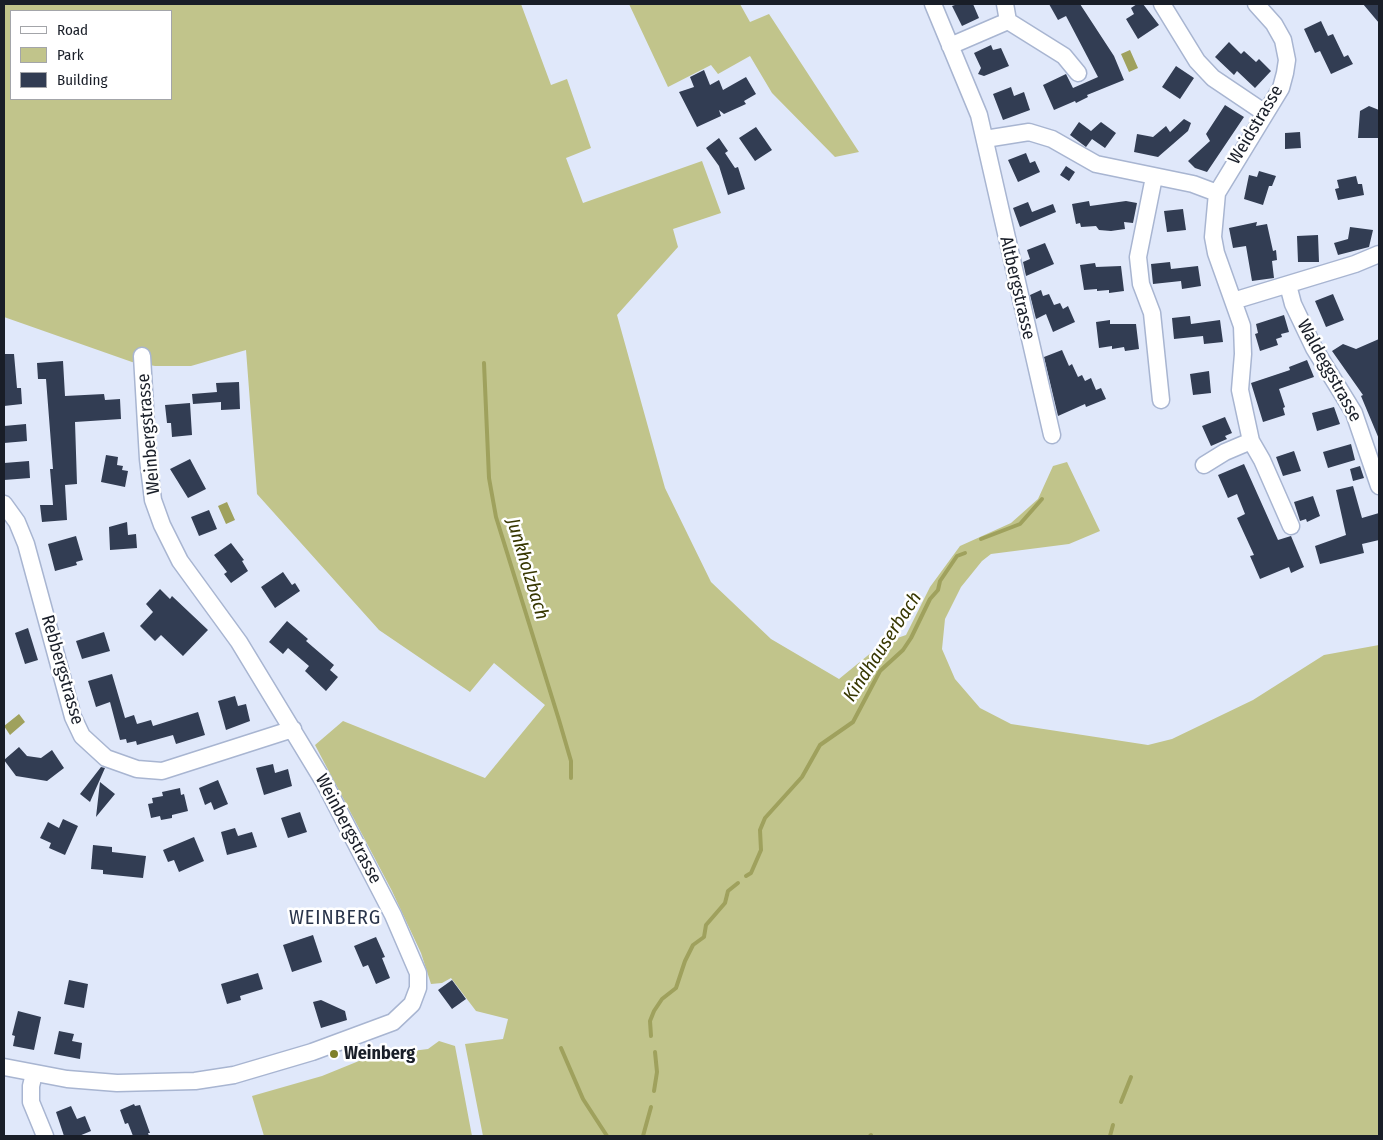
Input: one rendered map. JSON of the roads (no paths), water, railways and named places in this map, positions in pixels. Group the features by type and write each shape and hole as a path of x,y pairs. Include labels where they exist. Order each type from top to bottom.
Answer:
{"street":[{"name":"Altbergstrasse","path":"933,4 979,115 1052,435"},
{"path":"1005,4 1008,21 1064,56 1078,72"},
{"path":"1162,4 1197,61 1213,78 1265,113"},
{"name":"Weidstrasse","path":"1217,193 1281,88 1286,60 1283,40 1274,24 1256,4"},
{"path":"950,46 1008,21"},
{"path":"985,139 1029,132 1052,139 1096,164 1194,184 1217,193 1213,224 1216,253 1243,334 1240,390 1251,441 1262,460 1291,526"},
{"path":"1154,177 1138,258 1141,284 1152,313 1161,400"},
{"path":"1233,301 1355,264 1379,254"},
{"name":"Waldeggstrasse","path":"1288,285 1293,304 1314,348 1354,413 1379,486"},
{"name":"Weinbergstrasse","path":"4,1067 67,1079 141,1083 195,1081 234,1075 312,1052 393,1022 412,1004 418,988 418,973 413,960 352,833 293,729 239,642 180,561 162,525 153,500 148,459 142,356"},
{"path":"1204,465 1225,452 1251,441"},
{"name":"Rebbergstrasse","path":"4,504 17,522 26,544 73,717 82,736 106,758 137,769 162,771 293,729"},
{"path":"34,1074 31,1086 31,1102 45,1136"}],"waterway":[{"name":"Junkholzbach","path":"484,363 489,478 496,517 571,761 571,778"},
{"name":"Kindhauserbach","path":"981,539 1020,524 1042,499"},
{"name":"Kindhauserbach","path":"746,876 751,873 761,850 760,830 765,818 802,777 820,745 853,722 880,671 903,650 930,599 938,590 940,581 957,556 965,553"},
{"name":"Kindhauserbach","path":"651,1036 650,1021 654,1011 662,999 676,988 685,961 693,945 704,937 706,925 725,903 728,891 738,883"},
{"name":"Junkholzbach","path":"561,1048 583,1099 607,1136"},
{"name":"Kindhauserbach","path":"654,1091 657,1072 655,1052"},
{"path":"1121,1102 1131,1077"},
{"name":"Kindhauserbach","path":"643,1136 651,1107"},
{"path":"1110,1136 1113,1125"}],"place":[{"name":"Weinberg","path":"334,1054"}],"district":[{"name":"WEINBERG","path":"335,918"}]}
